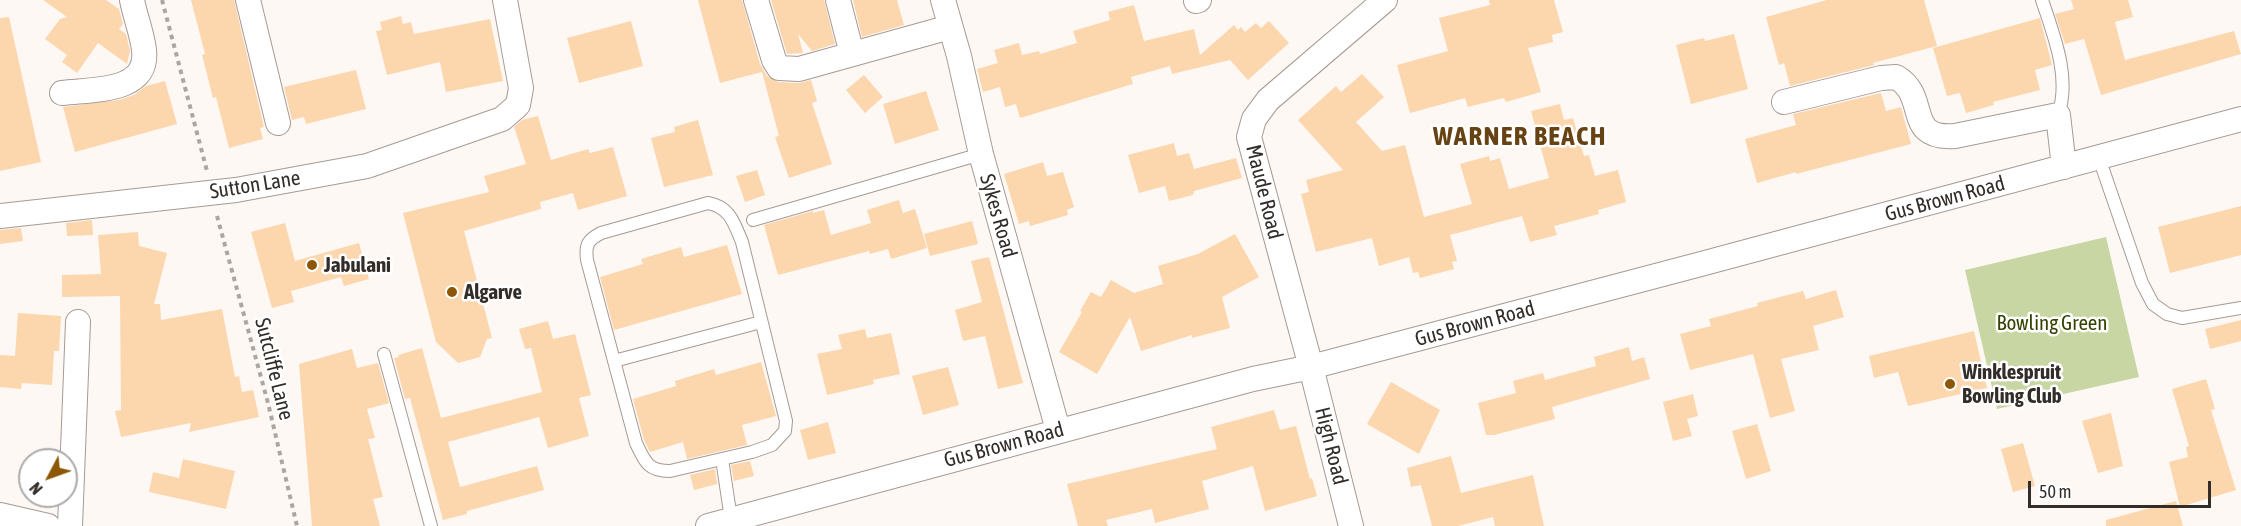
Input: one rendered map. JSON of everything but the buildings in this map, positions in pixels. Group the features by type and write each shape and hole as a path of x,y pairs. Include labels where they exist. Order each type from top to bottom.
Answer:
{"street":[{"path":"62,93 115,86 140,75 144,67 144,50 132,0"},
{"path":"248,0 278,123"},
{"name":"Sutton Lane","path":"0,216 236,190 367,166 502,119 518,105 521,88 505,0"},
{"path":"756,0 774,60 779,68 800,69 950,27"},
{"path":"838,0 852,54"},
{"name":"Sykes Road","path":"943,0 981,154 1058,430"},
{"name":"Maude Road","path":"1311,367 1249,137 1254,119 1268,100 1386,0"},
{"path":"1784,102 1881,78 1896,77 1908,86 1923,127 1941,137 2058,115 2064,167"},
{"name":"Gus Brown Road","path":"708,526 1058,430 1253,379 1311,367 2099,158 2241,118"},
{"path":"70,526 78,322"},
{"name":"High Road","path":"1311,367 1351,526"},
{"path":"0,515 48,526"}],"lane":[{"path":"2042,0 2063,78 2063,100 2058,115"},
{"path":"753,220 981,154"},
{"path":"2099,158 2142,284 2153,304 2167,314 2182,318 2241,308"},
{"path":"708,203 718,205 733,220 742,242 786,421 785,431 772,445 722,459 670,471 651,468 644,460 636,443 614,361 587,260 586,247 590,240 601,232 708,203"},
{"path":"614,361 761,322"},
{"path":"384,354 431,526"},
{"path":"722,459 731,519"}],"path":[{"path":"162,0 208,177"},
{"name":"Sutcliffe Lane","path":"218,220 268,403 297,526"}],"green space":[{"name":"Bowling Green","path":"2106,237 2139,377 1997,409 1965,270"}],"place":[{"name":"Jabulani","path":"312,265"},
{"name":"Algarve","path":"452,292"},
{"name":"Winklespruit Bowling Club","path":"1950,384"}],"district":[{"name":"WARNER BEACH","path":"1520,136"}]}
